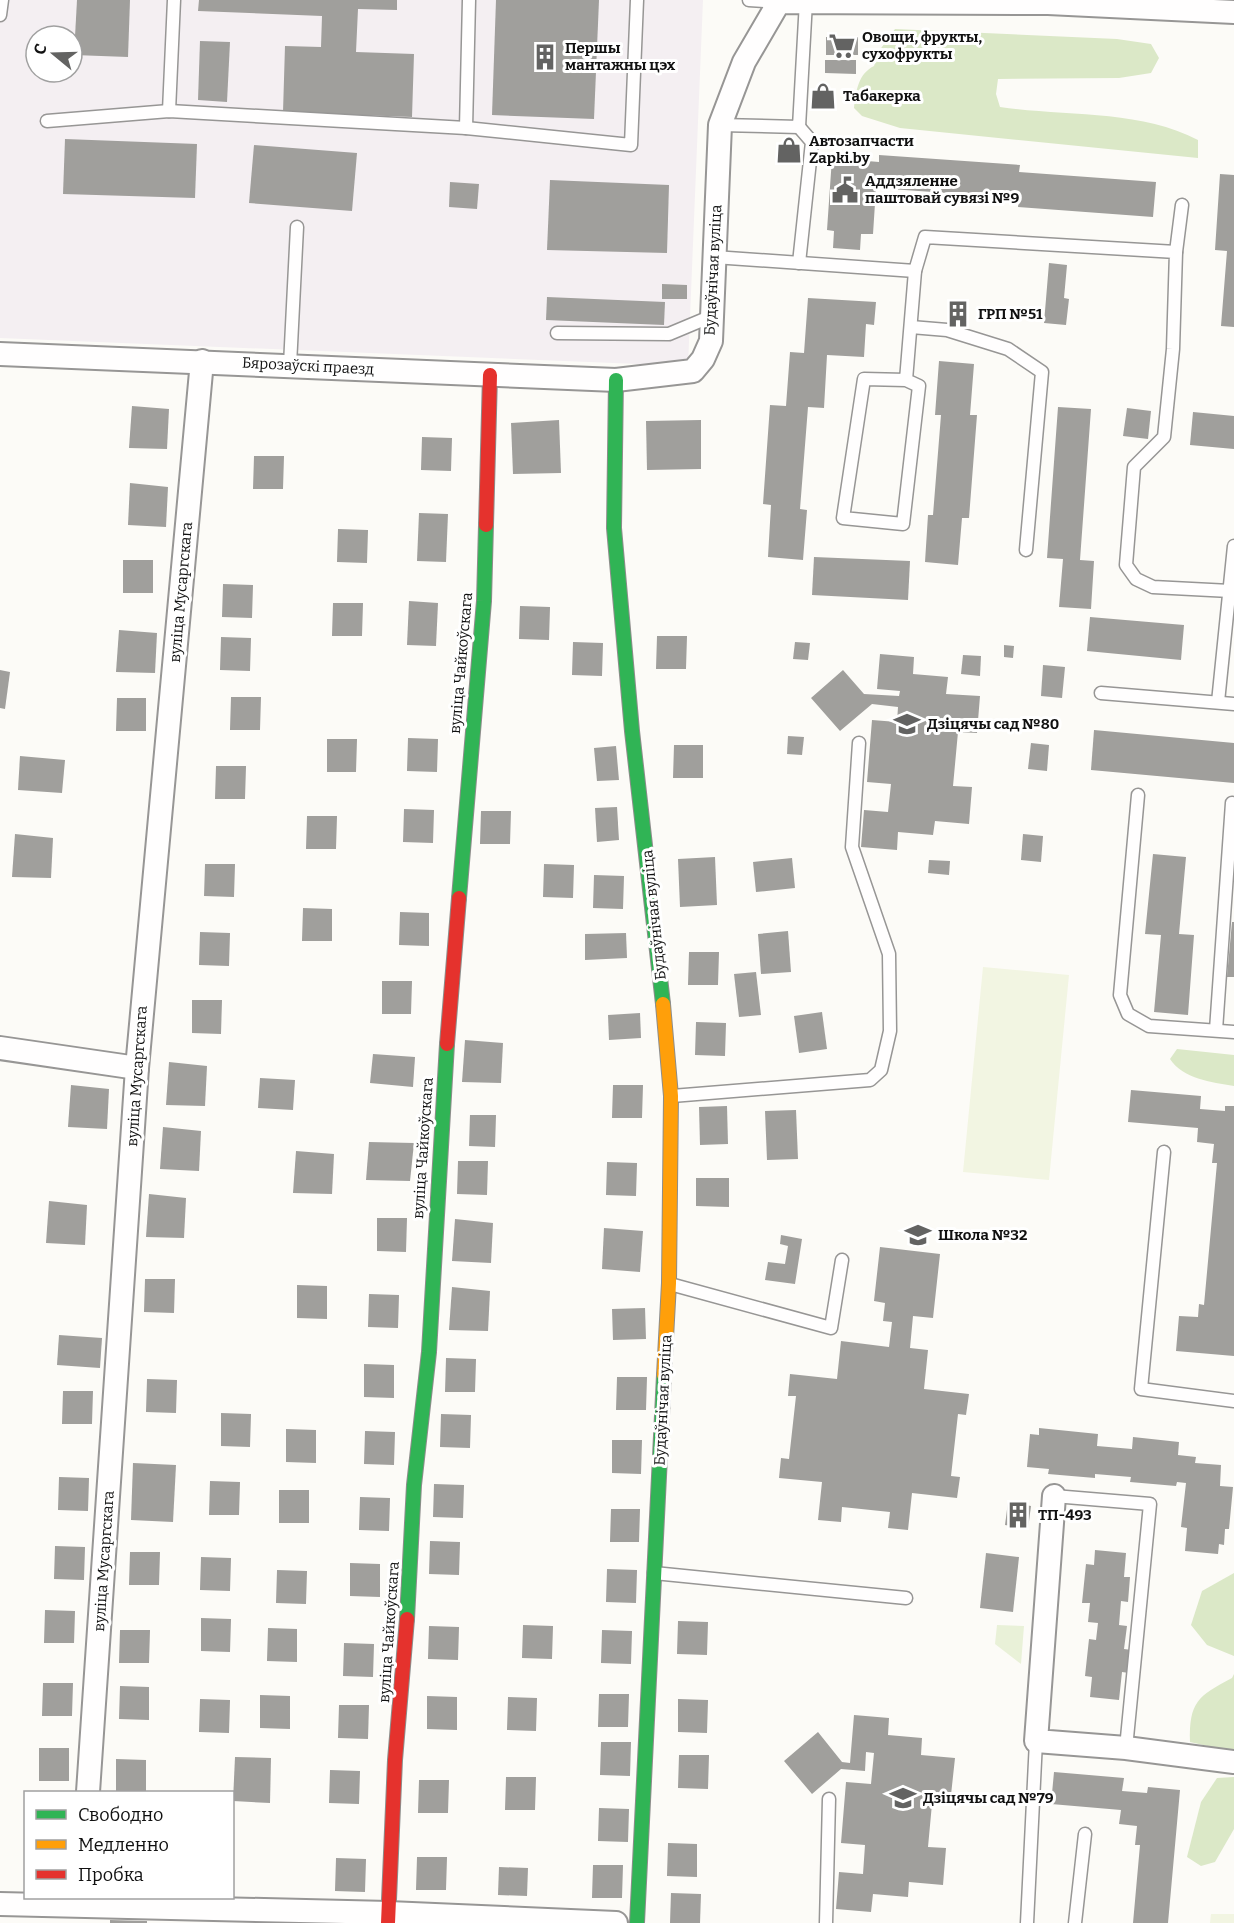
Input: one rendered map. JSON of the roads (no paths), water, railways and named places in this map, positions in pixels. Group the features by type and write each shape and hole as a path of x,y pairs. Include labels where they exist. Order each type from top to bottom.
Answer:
{"street":[{"path":"789,1 1048,2 1234,12"},
{"name":"Будаўнічая вуліца","path":"637,1923 669,1283 671,1096 656,924 632,731 614,528 616,380 693,371 703,359 711,341 720,125 744,62 789,1"},
{"name":"Бярозаўскі праезд","path":"0,354 616,380"},
{"name":"вуліца Мусаргскага","path":"88,1791 137,1068 202,361"},
{"name":"вуліца Чайкоўскага","path":"388,1918 395,1760 407,1623 414,1485 429,1352 440,1132 484,602 490,375"},
{"path":"0,1048 137,1068"},
{"path":"1054,1496 1036,1741 1126,1748 1234,1762"},
{"path":"0,1904 81,1909 616,1923"}],"lane":[{"path":"0,15 2,0"},
{"path":"169,111 174,0"},
{"path":"466,128 469,0"},
{"path":"47,121 169,111 466,128 631,145 637,0"},
{"path":"749,0 789,1 798,127 812,142 799,263"},
{"path":"720,125 798,127"},
{"path":"1182,204 1176,252 1173,349 1164,437 1134,467 1126,565 1136,579 1153,587 1230,591"},
{"path":"290,365 297,227"},
{"path":"906,380 915,271 925,237 1176,252"},
{"path":"714,257 915,271"},
{"path":"557,333 669,334 712,316"},
{"path":"911,327 947,330 1008,349 1042,372 1026,550"},
{"path":"864,380 906,380 919,386 903,524 843,518 864,380"},
{"path":"1218,702 1234,546"},
{"path":"1101,693 1234,704"},
{"path":"671,1096 870,1080 881,1070 890,1031 889,954 852,847 859,743"},
{"path":"1137,795 1120,995 1128,1014 1149,1026 1234,1032"},
{"path":"1216,1030 1232,803"},
{"path":"1164,1152 1141,1389 1234,1401"},
{"path":"669,1283 831,1328 842,1260"},
{"path":"1054,1496 1150,1504 1126,1748"},
{"path":"654,1573 906,1598"},
{"path":"1027,1923 1036,1741"},
{"path":"826,1923 830,1799"},
{"path":"1075,1923 1084,1834"}],"place":[{"name":"Овощи, фрукты, сухофрукты","path":"842,46"},
{"name":"Першы мантажны цэх","path":"545,57"},
{"name":"Табакерка","path":"823,96"},
{"name":"Автозапчасти Zapki.by","path":"789,150"},
{"name":"Аддзяленне паштовай сувязі №9","path":"845,190"},
{"name":"ГРП №51","path":"958,314"},
{"name":"Дзіцячы сад №80","path":"907,724"},
{"name":"Школа №32","path":"918,1235"},
{"name":"ТП-493","path":"1018,1515"},
{"name":"Дзіцячы сад №79","path":"903,1798"}]}
